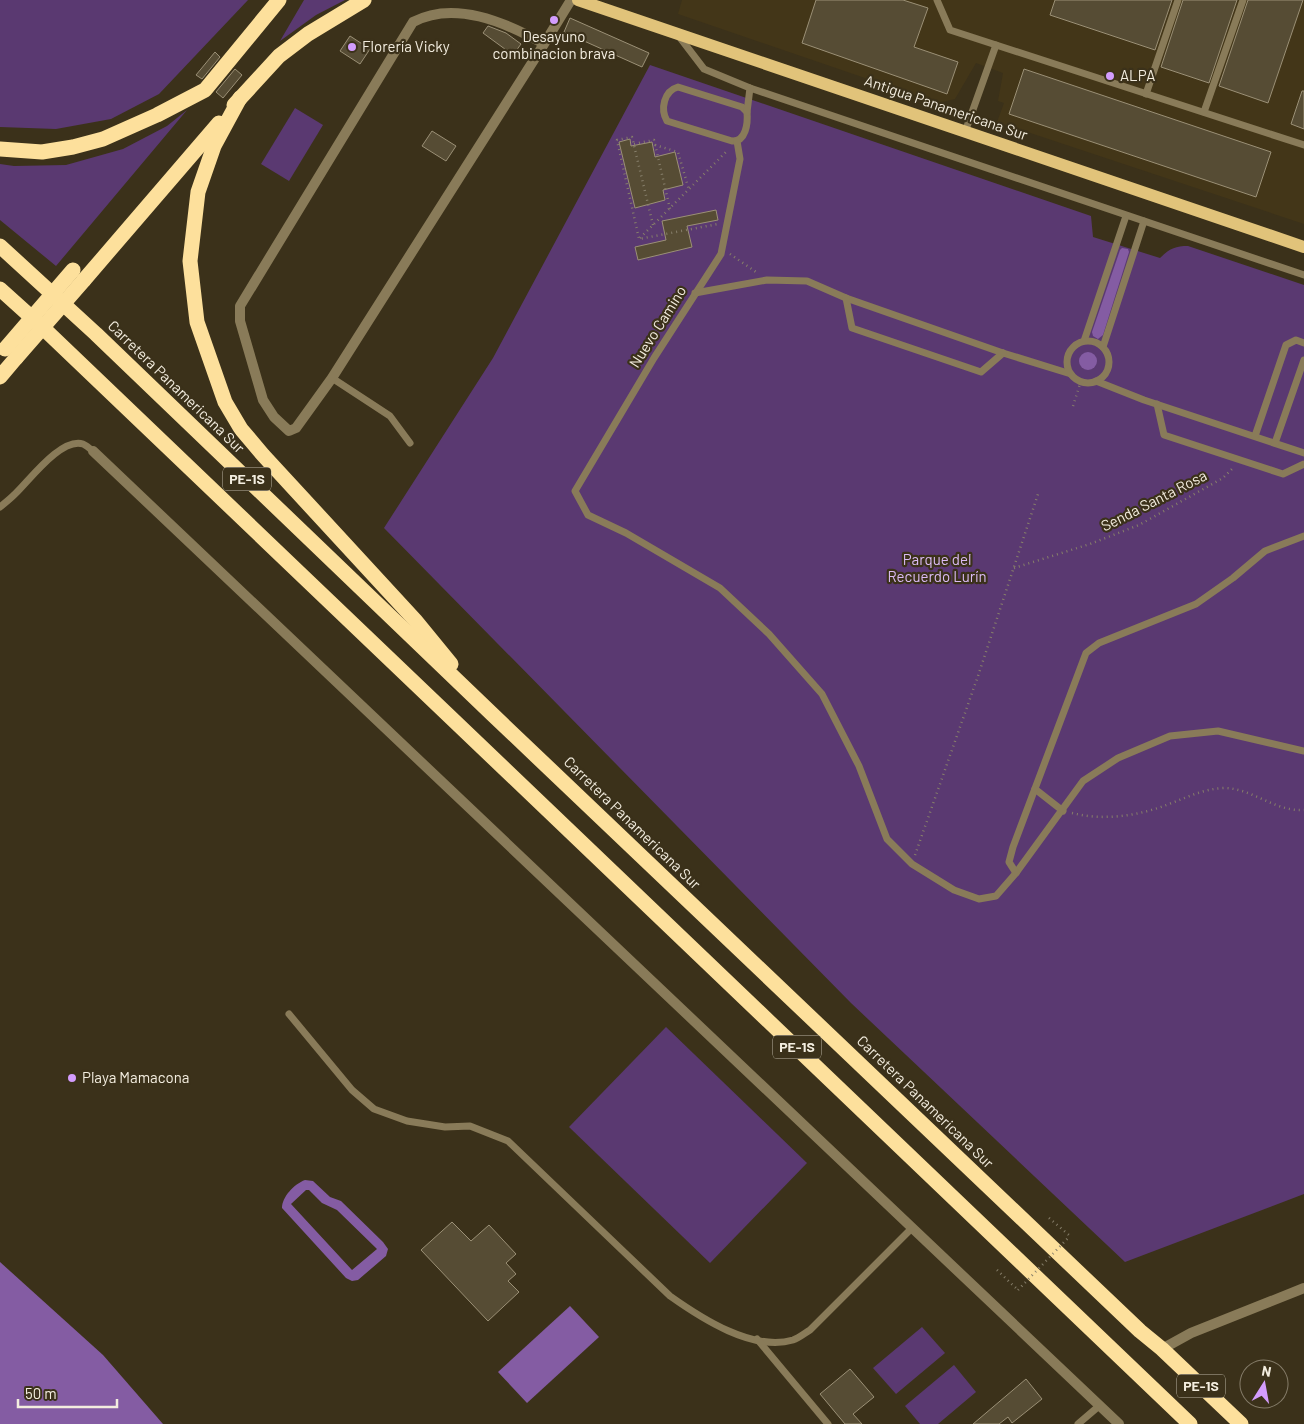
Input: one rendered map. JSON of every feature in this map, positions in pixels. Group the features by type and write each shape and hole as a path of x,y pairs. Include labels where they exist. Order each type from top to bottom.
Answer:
{"highway":[{"path":"0,149 42,152 74,147 103,139 205,90 280,0"},
{"path":"0,377 7,354 279,56 308,34 365,1"},
{"path":"240,98 214,146 198,192 190,261 197,322 225,402 241,429 263,455 415,620 492,714"},
{"name":"Carretera Panamericana Sur","path":"0,246 110,348 1133,1324 1241,1424"},
{"name":"PE-1S","path":"0,289 40,325 1190,1424"},
{"path":"0,296 40,325"}],"main road":[{"name":"Antigua Panamericana Sur","path":"578,0 1304,247"}],"street":[{"path":"544,44 503,21 464,6 446,7 423,14 413,22 240,306 240,321 263,400 274,417 289,431 296,428 332,378 544,44 571,0"},
{"path":"93,451 1119,1424"},
{"path":"1162,1349 1191,1333 1304,1288"}],"lane":[{"path":"937,0 950,30 1304,145"},
{"path":"1146,94 1178,0"},
{"path":"1204,112 1243,0"},
{"path":"676,33 704,69 750,88 1304,275"},
{"path":"965,132 996,45"},
{"path":"747,112 742,107 678,87 672,89 667,94 663,114 667,121 737,141 745,131 750,88"},
{"name":"Nuevo Camino","path":"737,141 740,158 721,254 695,293 575,491 588,515 626,533 720,588 769,634 822,694 859,766 887,839 912,864"},
{"path":"1084,341 1126,216"},
{"path":"1103,347 1144,221"},
{"path":"695,293 766,280 807,282 846,298 1003,353 1071,374 1081,382 1090,383 1096,381 1106,372 1109,359 1103,347 1093,342 1084,341 1076,344 1068,355 1068,368 1071,374"},
{"path":"846,298 852,328 981,372 1003,353"},
{"path":"1255,436 1286,345 1296,340 1304,343"},
{"path":"1275,443 1304,360"},
{"path":"332,378 390,416 410,443"},
{"path":"1096,381 1157,404 1304,453"},
{"path":"1157,404 1164,435 1283,474 1304,464"},
{"path":"0,507 14,496 61,449 72,444 83,444 93,451"},
{"path":"1016,873 1009,862 1013,847 1086,653 1099,643 1196,604 1233,578 1265,551 1304,536"},
{"path":"912,864 954,890 979,899 996,896 1016,873 1083,781 1118,758 1170,736 1218,731 1304,751"},
{"path":"1035,789 1063,810"},
{"path":"289,1014 352,1090 374,1108 407,1121 445,1126 470,1126 508,1141 670,1296 696,1314 722,1328 757,1339 774,1342 794,1340 810,1330 912,1228"},
{"path":"757,1339 828,1424"},
{"path":"1078,1424 1099,1406"}],"path":[{"path":"639,239 617,140 632,137 653,225"},
{"path":"633,144 654,140 670,209"},
{"path":"639,239 737,141"},
{"path":"655,145 678,152 689,190"},
{"path":"639,239 728,222"},
{"path":"722,249 766,280"},
{"path":"1073,406 1081,382"},
{"name":"Senda Santa Rosa","path":"1014,568 1090,544 1139,525 1223,478 1241,460"},
{"path":"912,864 1038,494"},
{"path":"1063,810 1100,818 1134,814 1168,805 1205,790 1225,788 1244,791 1284,808 1304,810"},
{"path":"997,1270 1018,1290 1070,1236 1050,1218"}],"shaded area":[{"path":"682,0 1304,0 1304,224 997,122 1004,103 998,101 1003,73 976,63 955,99 938,103 678,14"},
{"path":"1122,248 1128,249 1129,252 1103,335 1098,339 1093,336 1092,332"},
{"path":"1088,352 1094,355 1097,361 1094,367 1088,370 1082,367 1079,361 1082,355"},
{"path":"305,1180 313,1181 330,1197 341,1201 388,1249 386,1256 358,1280 352,1281 346,1278 282,1208 286,1195","holes":["306,1190 309,1190 322,1203 337,1210 377,1249 352,1270 291,1204"]},
{"path":"0,1262 103,1355 163,1424 0,1424"},
{"path":"570,1306 599,1337 527,1403 498,1372"}],"green space":[{"path":"0,0 248,0 159,94 111,119 56,129 0,127"},
{"path":"304,0 345,0 316,15 280,41"},
{"name":"Parque del Recuerdo Lurín","path":"650,65 1091,216 1093,237 1160,258 1172,249 1188,246 1304,285 1304,1194 1125,1262 851,1003 384,528 493,358"},
{"path":"295,108 323,125 289,181 261,164"},
{"path":"187,110 56,266 0,220 0,164 14,166 66,165 123,149 167,126"},
{"path":"666,1027 807,1163 710,1263 569,1127"},
{"path":"922,1327 945,1353 896,1394 873,1368"},
{"path":"954,1365 976,1392 938,1424 920,1424 905,1406"}],"building":[{"path":"816,0 903,0 928,8 914,47 958,62 947,94 802,43"},
{"path":"1055,0 1172,0 1155,50 1050,15"},
{"path":"1183,0 1237,0 1209,83 1161,67"},
{"path":"1248,0 1303,0 1268,103 1219,86"},
{"path":"570,18 649,53 642,67 564,32"},
{"path":"488,26 506,33 521,44 513,55 483,33"},
{"path":"350,36 370,49 360,64 340,51"},
{"path":"215,52 220,57 202,79 196,75"},
{"path":"235,69 242,75 223,98 216,92"},
{"path":"1024,69 1271,152 1256,197 1009,114"},
{"path":"1302,91 1304,91 1304,129 1291,124"},
{"path":"432,131 456,146 446,161 422,146"},
{"path":"630,139 631,146 652,142 655,157 675,152 683,185 663,190 665,200 635,208 619,142"},
{"path":"716,210 718,220 687,226 692,247 638,260 635,247 666,240 662,221"},
{"path":"452,1222 471,1241 489,1225 516,1254 506,1263 516,1274 508,1281 519,1292 488,1321 421,1250"},
{"path":"850,1369 874,1397 853,1414 862,1424 845,1424 820,1394"},
{"path":"1026,1379 1042,1399 1012,1423 1008,1417 999,1424 973,1424"}],"place":[{"name":"Desayuno combinacion brava","path":"554,20"},
{"name":"Florería Vicky","path":"352,47"},
{"name":"ALPA","path":"1110,76"},
{"name":"Playa Mamacona","path":"72,1078"}]}
